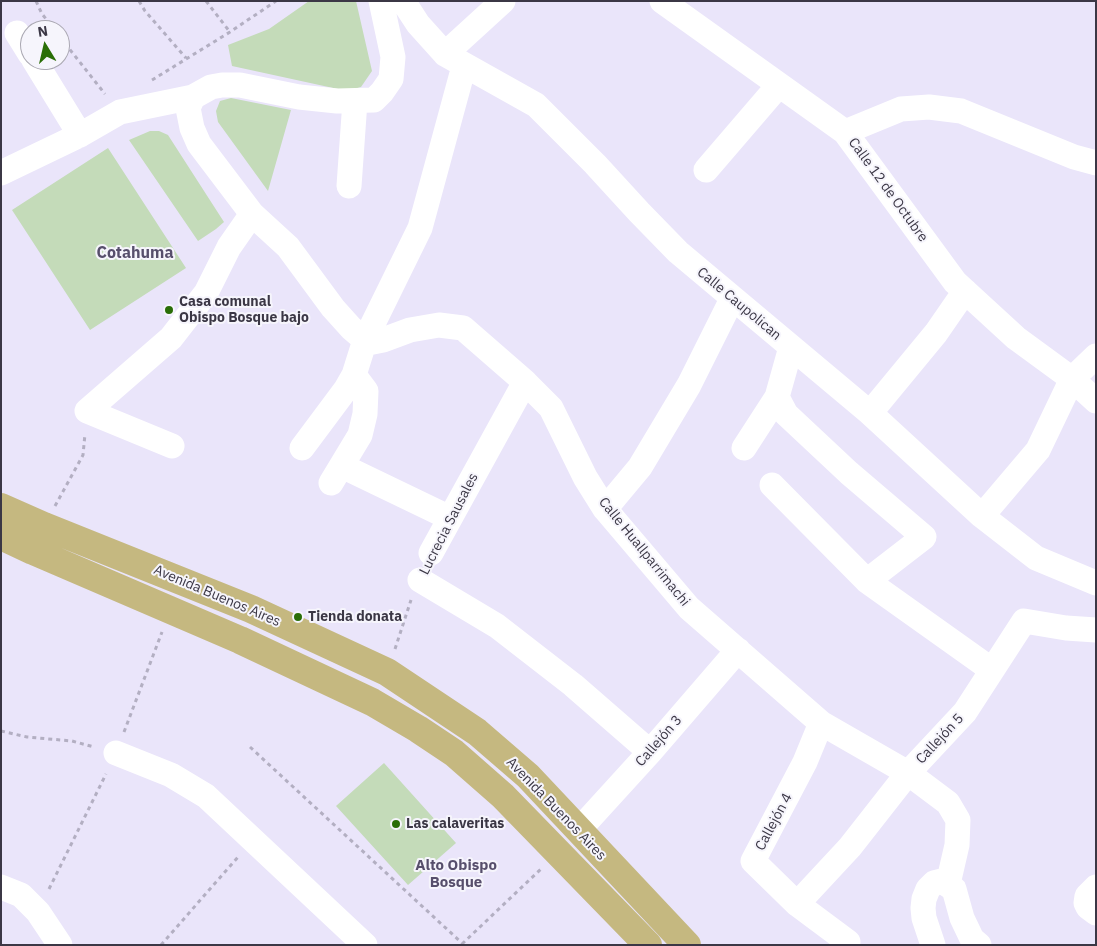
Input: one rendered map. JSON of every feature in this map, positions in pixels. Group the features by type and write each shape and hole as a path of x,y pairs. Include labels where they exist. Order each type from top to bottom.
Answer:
{"main road":[{"name":"Avenida Buenos Aires","path":"1,507 252,609 387,672 477,732 528,776 687,945"},
{"name":"Avenida Buenos Aires","path":"1,536 240,640 372,702 418,729 454,753 503,796 648,945"}],"street":[{"path":"1,173 80,135 120,112 193,97 222,85 240,85 299,97 355,101 374,100 391,79 393,57 381,1"},
{"name":"Calle Caupolican","path":"404,1 418,24 455,60 536,105 596,164 671,245 732,299 870,413 982,516 1036,558 1094,580"},
{"path":"302,448 346,389 354,375 365,340 420,228 455,60 503,1"},
{"name":"Calle 12 de Octubre","path":"663,1 844,132 955,282 1016,338 1072,379 1096,401"},
{"path":"40,70 80,135"},
{"path":"706,170 779,85"},
{"path":"193,97 188,108 192,128 199,144 252,214 288,247 334,308 351,328 365,340"},
{"path":"349,186 355,101"},
{"path":"844,132 901,109 929,107 961,111 1074,157 1096,163"},
{"path":"172,446 87,411 171,338 206,293 229,247 252,214"},
{"path":"870,413 936,333 965,291"},
{"path":"605,509 645,459 688,385 732,299"},
{"name":"Calle Huallparrimachi","path":"365,340 373,342 383,340 410,330 439,324 463,328 524,382 551,408 585,477 605,509 689,608 821,723 908,773 948,803 958,820 957,845 948,884"},
{"path":"744,448 778,397 791,347"},
{"path":"982,516 1038,450 1072,379 1096,356"},
{"path":"354,375 366,391 365,414 360,435 336,474 450,518"},
{"name":"Lucrecia Sausales","path":"431,553 524,382"},
{"path":"778,397 786,414 849,473 924,537 867,581"},
{"path":"772,485 867,581 992,670"},
{"path":"420,580 497,626 573,686 650,752"},
{"name":"Callejón 5","path":"797,904 850,847 908,773 966,712 1024,621 1066,628 1096,630"},
{"name":"Callejón 3","path":"578,831 650,752 738,650"},
{"name":"Callejón 4","path":"821,723 805,762 753,861 797,904 848,942"},
{"path":"116,753 171,775 206,796 365,945"},
{"path":"932,945 924,918 924,899 928,889 934,883 942,881 954,889 965,925 972,939 979,945"},
{"path":"1,886 21,895 38,912 60,945"},
{"path":"1096,887 1087,896 1086,903 1088,908 1096,913"}],"path":[{"path":"36,1 47,20"},
{"path":"139,1 145,11 186,58"},
{"path":"206,1 230,32"},
{"path":"146,84 276,1"},
{"path":"70,49 120,112"},
{"path":"44,526 83,455 87,411"},
{"name":"Lucrecia Sausales","path":"387,672 406,612 420,580"},
{"path":"38,912 116,753 171,610"},
{"path":"1,731 27,737 72,741 116,753"},
{"path":"250,747 463,944 558,853"},
{"path":"162,945 254,839"}],"green space":[{"path":"309,1 356,1 372,71 361,87 347,91 232,66 228,45 269,29"},
{"path":"231,98 291,110 268,191 218,122 216,111 220,101"},
{"path":"150,131 159,131 168,135 224,222 198,241 129,140"},
{"path":"108,148 186,268 90,330 12,210"},
{"name":"Las calaveritas","path":"384,763 456,843 408,885 336,806"}],"place":[{"name":"Casa comunal Obispo Bosque bajo","path":"169,310"},
{"name":"Tienda donata","path":"298,617"},
{"name":"Las calaveritas","path":"396,824"}],"district":[{"name":"Cotahuma","path":"135,253"},
{"name":"Alto Obispo Bosque","path":"456,874"}]}
